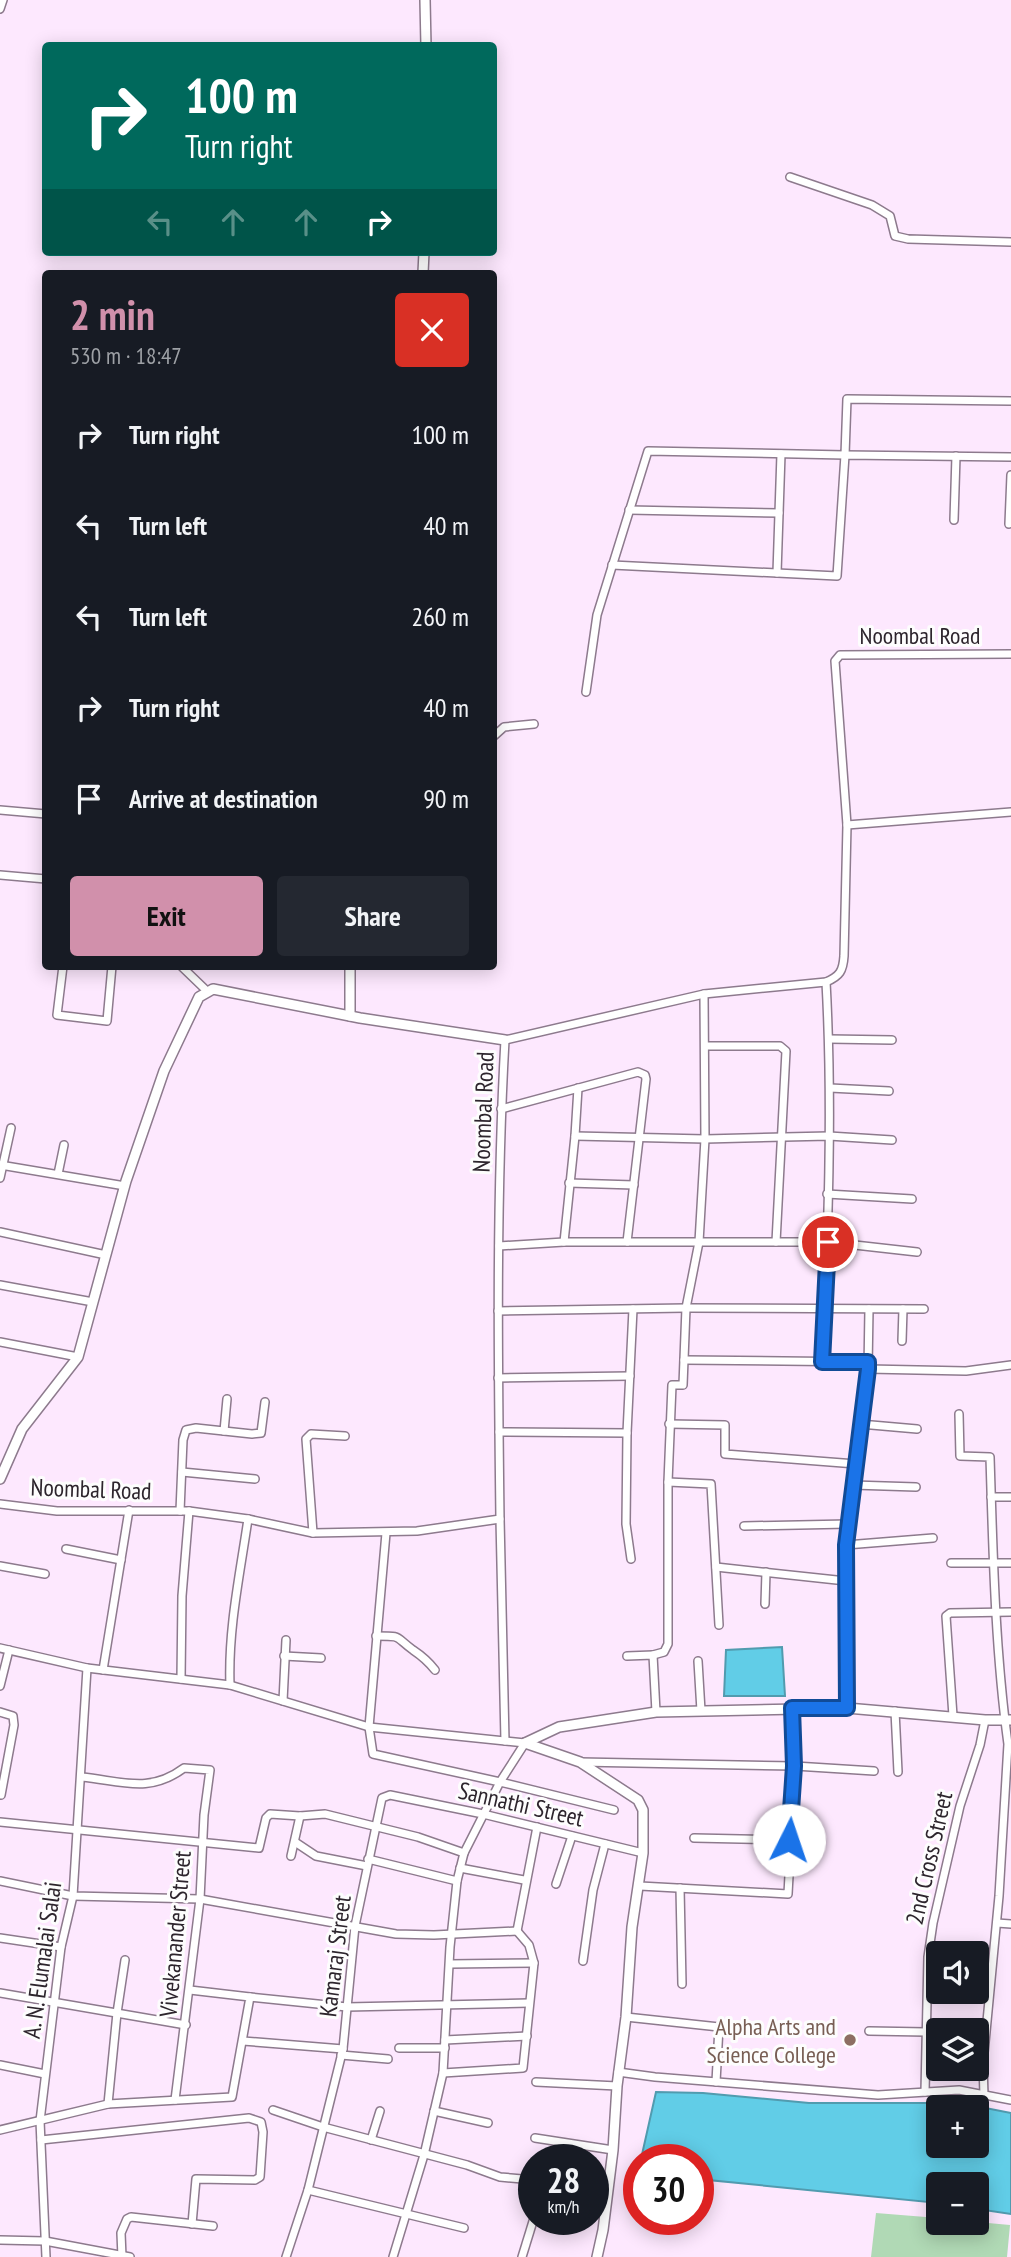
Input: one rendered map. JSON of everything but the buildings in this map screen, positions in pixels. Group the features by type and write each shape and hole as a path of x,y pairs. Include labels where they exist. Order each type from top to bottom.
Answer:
{"street":[{"path":"0,9 3,0"},
{"path":"425,0 426,42"},
{"path":"790,177 872,205 890,216 895,236 908,239 1011,242"},
{"path":"612,565 837,576 847,399 1011,401"},
{"path":"586,692 597,615 648,450 1011,457"},
{"path":"777,573 781,454"},
{"path":"954,520 956,456"},
{"path":"1009,524 1011,475"},
{"path":"629,510 779,513"},
{"name":"Noombal Road","path":"0,1504 57,1511 189,1511 248,1519 313,1533 386,1533 500,1519 498,1311 501,1109 505,1040 704,995 826,982 837,977 843,970 847,825 835,661 840,655 1011,654"},
{"path":"497,733 504,727 534,724"},
{"path":"0,810 42,814"},
{"path":"847,825 1011,812"},
{"path":"0,875 42,879"},
{"path":"63,970 57,1015 107,1021 112,970"},
{"path":"190,970 208,992 213,989 350,1016 505,1040"},
{"path":"350,1016 351,970"},
{"path":"822,1362 828,1242 830,1088 826,982"},
{"name":"Noombal Road","path":"0,1479 22,1429 78,1357 125,1186 164,1071 199,997 208,992"},
{"path":"627,1656 664,1652 668,1644 669,1424 672,1385 683,1385 686,1308 699,1242 705,1139 704,995"},
{"path":"829,1039 892,1040"},
{"path":"705,1046 764,1044 780,1045 786,1051 776,1242"},
{"path":"501,1109 638,1072 645,1075 627,1242"},
{"path":"564,1242 578,1088"},
{"path":"830,1088 889,1091"},
{"path":"0,1178 11,1128"},
{"path":"575,1136 705,1139 829,1136 892,1140"},
{"path":"58,1174 64,1145"},
{"path":"1,1165 125,1186"},
{"path":"569,1184 634,1185"},
{"path":"827,1194 912,1199"},
{"path":"0,1231 106,1255"},
{"path":"499,1246 564,1242 828,1242 917,1252"},
{"path":"0,1285 93,1302"},
{"path":"498,1311 686,1308 924,1309"},
{"path":"631,1559 626,1524 627,1433 634,1309"},
{"path":"847,1708 846,1545 868,1366 869,1309"},
{"path":"902,1341 904,1309"},
{"path":"0,1342 78,1357"},
{"path":"684,1360 822,1362 966,1371 1011,1365"},
{"path":"498,1378 630,1376"},
{"path":"224,1431 227,1399"},
{"path":"180,1511 186,1430 196,1428 261,1433 265,1402"},
{"path":"959,1414 960,1456 990,1457 995,1612 1008,1744 997,1923 986,2022 984,2095"},
{"path":"669,1424 725,1425 725,1454 856,1464"},
{"path":"860,1424 917,1429"},
{"path":"499,1432 627,1433"},
{"path":"313,1533 306,1438 311,1434 345,1436"},
{"path":"182,1472 255,1479"},
{"path":"668,1482 712,1484 719,1625"},
{"path":"853,1485 916,1487"},
{"path":"991,1497 1011,1497"},
{"path":"103,1670 129,1510"},
{"path":"181,1679 182,1596 189,1511"},
{"path":"230,1685 232,1621 248,1519"},
{"path":"500,1519 505,1741"},
{"path":"744,1526 848,1524"},
{"path":"386,1533 369,1727 372,1750 378,1756 614,1810"},
{"path":"846,1545 933,1538"},
{"path":"66,1549 121,1560"},
{"path":"951,1563 1011,1563"},
{"path":"0,1566 45,1574"},
{"path":"716,1567 846,1581"},
{"path":"765,1604 766,1572"},
{"path":"953,1716 946,1616 950,1613 1011,1612"},
{"path":"376,1636 400,1638 413,1650 421,1653 435,1670"},
{"path":"283,1701 286,1640"},
{"path":"0,1648 87,1668 230,1685 369,1727 525,1743 580,1762 638,1800 643,1810 643,1853 632,1927 613,2150 597,2257"},
{"path":"0,1686 9,1650"},
{"path":"653,1655 656,1712"},
{"path":"284,1656 321,1658"},
{"path":"698,1661 701,1711"},
{"name":"A. N. Elumalai Salai","path":"46,2257 40,2121 61,1947 73,1896 87,1668"},
{"path":"640,1886 788,1894 794,1766 792,1708"},
{"path":"393,2257 408,2214 443,2073 452,1935 460,1868 464,1853 500,1782 525,1743 559,1727 656,1712 847,1708 1007,1720"},
{"path":"895,1711 898,1772"},
{"path":"0,1712 13,1716 14,1726 1,1795"},
{"name":"2nd Cross Street","path":"926,2018 928,1957 933,1923 960,1806 980,1745 985,1720"},
{"path":"580,1762 794,1766 874,1771"},
{"name":"Vivekanander Street","path":"82,1777 149,1785 169,1779 184,1768 210,1770 204,1815 200,1899 175,2101"},
{"name":"Sannathi Street","path":"390,1795 484,1814 643,1853"},
{"name":"Kamaraj Street","path":"286,2257 308,2189 342,2052 355,1926 382,1798 390,1795"},
{"path":"0,1822 259,1848 268,1816 325,1814 441,1844 464,1853"},
{"path":"291,1856 300,1816"},
{"path":"443,2073 523,2068 534,1963 529,1945 517,1930 537,1827"},
{"path":"556,1884 572,1836"},
{"path":"694,1838 789,1840"},
{"path":"295,1842 316,1856 368,1863 457,1881"},
{"path":"583,1961 593,1890 606,1844"},
{"path":"460,1868 524,1880"},
{"path":"0,1881 73,1896 200,1899 396,1934 452,1935 517,1930"},
{"path":"680,1888 682,1984"},
{"path":"997,1923 1011,1924"},
{"path":"0,1938 61,1947"},
{"path":"108,2104 125,1960"},
{"path":"450,1964 534,1963"},
{"path":"190,1990 347,2007 529,2003"},
{"path":"0,1993 186,2025"},
{"path":"0,2130 108,2104 232,2097 250,1997"},
{"path":"626,2017 719,2027 716,2082"},
{"path":"869,2031 926,2032"},
{"name":"2nd Cross Street","path":"925,2092 926,2032"},
{"path":"399,2048 527,2036"},
{"path":"243,2041 388,2059"},
{"path":"0,2065 46,2074"},
{"path":"618,2072 878,2095 959,2090 980,2095"},
{"path":"536,2082 617,2087"},
{"path":"989,2097 1011,2100"},
{"path":"272,2110 424,2155 500,2176 518,2178"},
{"path":"370,2140 380,2111"},
{"path":"434,2111 488,2123"},
{"path":"41,2140 249,2118 261,2122 260,2176 255,2180 196,2179 192,2224"},
{"path":"535,2138 613,2150"},
{"path":"308,2189 464,2228"},
{"path":"0,2240 46,2241 125,2257 121,2233 127,2219 131,2217 213,2227"},
{"path":"523,2257 529,2235"}],"green space":[{"path":"876,2213 926,2217 926,2235 989,2235 989,2223 1010,2225 1007,2257 871,2257"}],"water":[{"path":"782,1647 785,1696 724,1696 726,1650"},
{"path":"656,2092 703,2093 809,2103 926,2103 926,2158 989,2158 989,2109 1011,2113 1011,2214 989,2211 989,2172 926,2172 926,2202 714,2181 714,2144 644,2144"}],"place":[{"name":"Alpha Arts and Science College","path":"850,2040"}],"route":[{"path":"789,1840 794,1766 792,1708 847,1708 846,1545 868,1362 822,1362 828,1242"}]}
